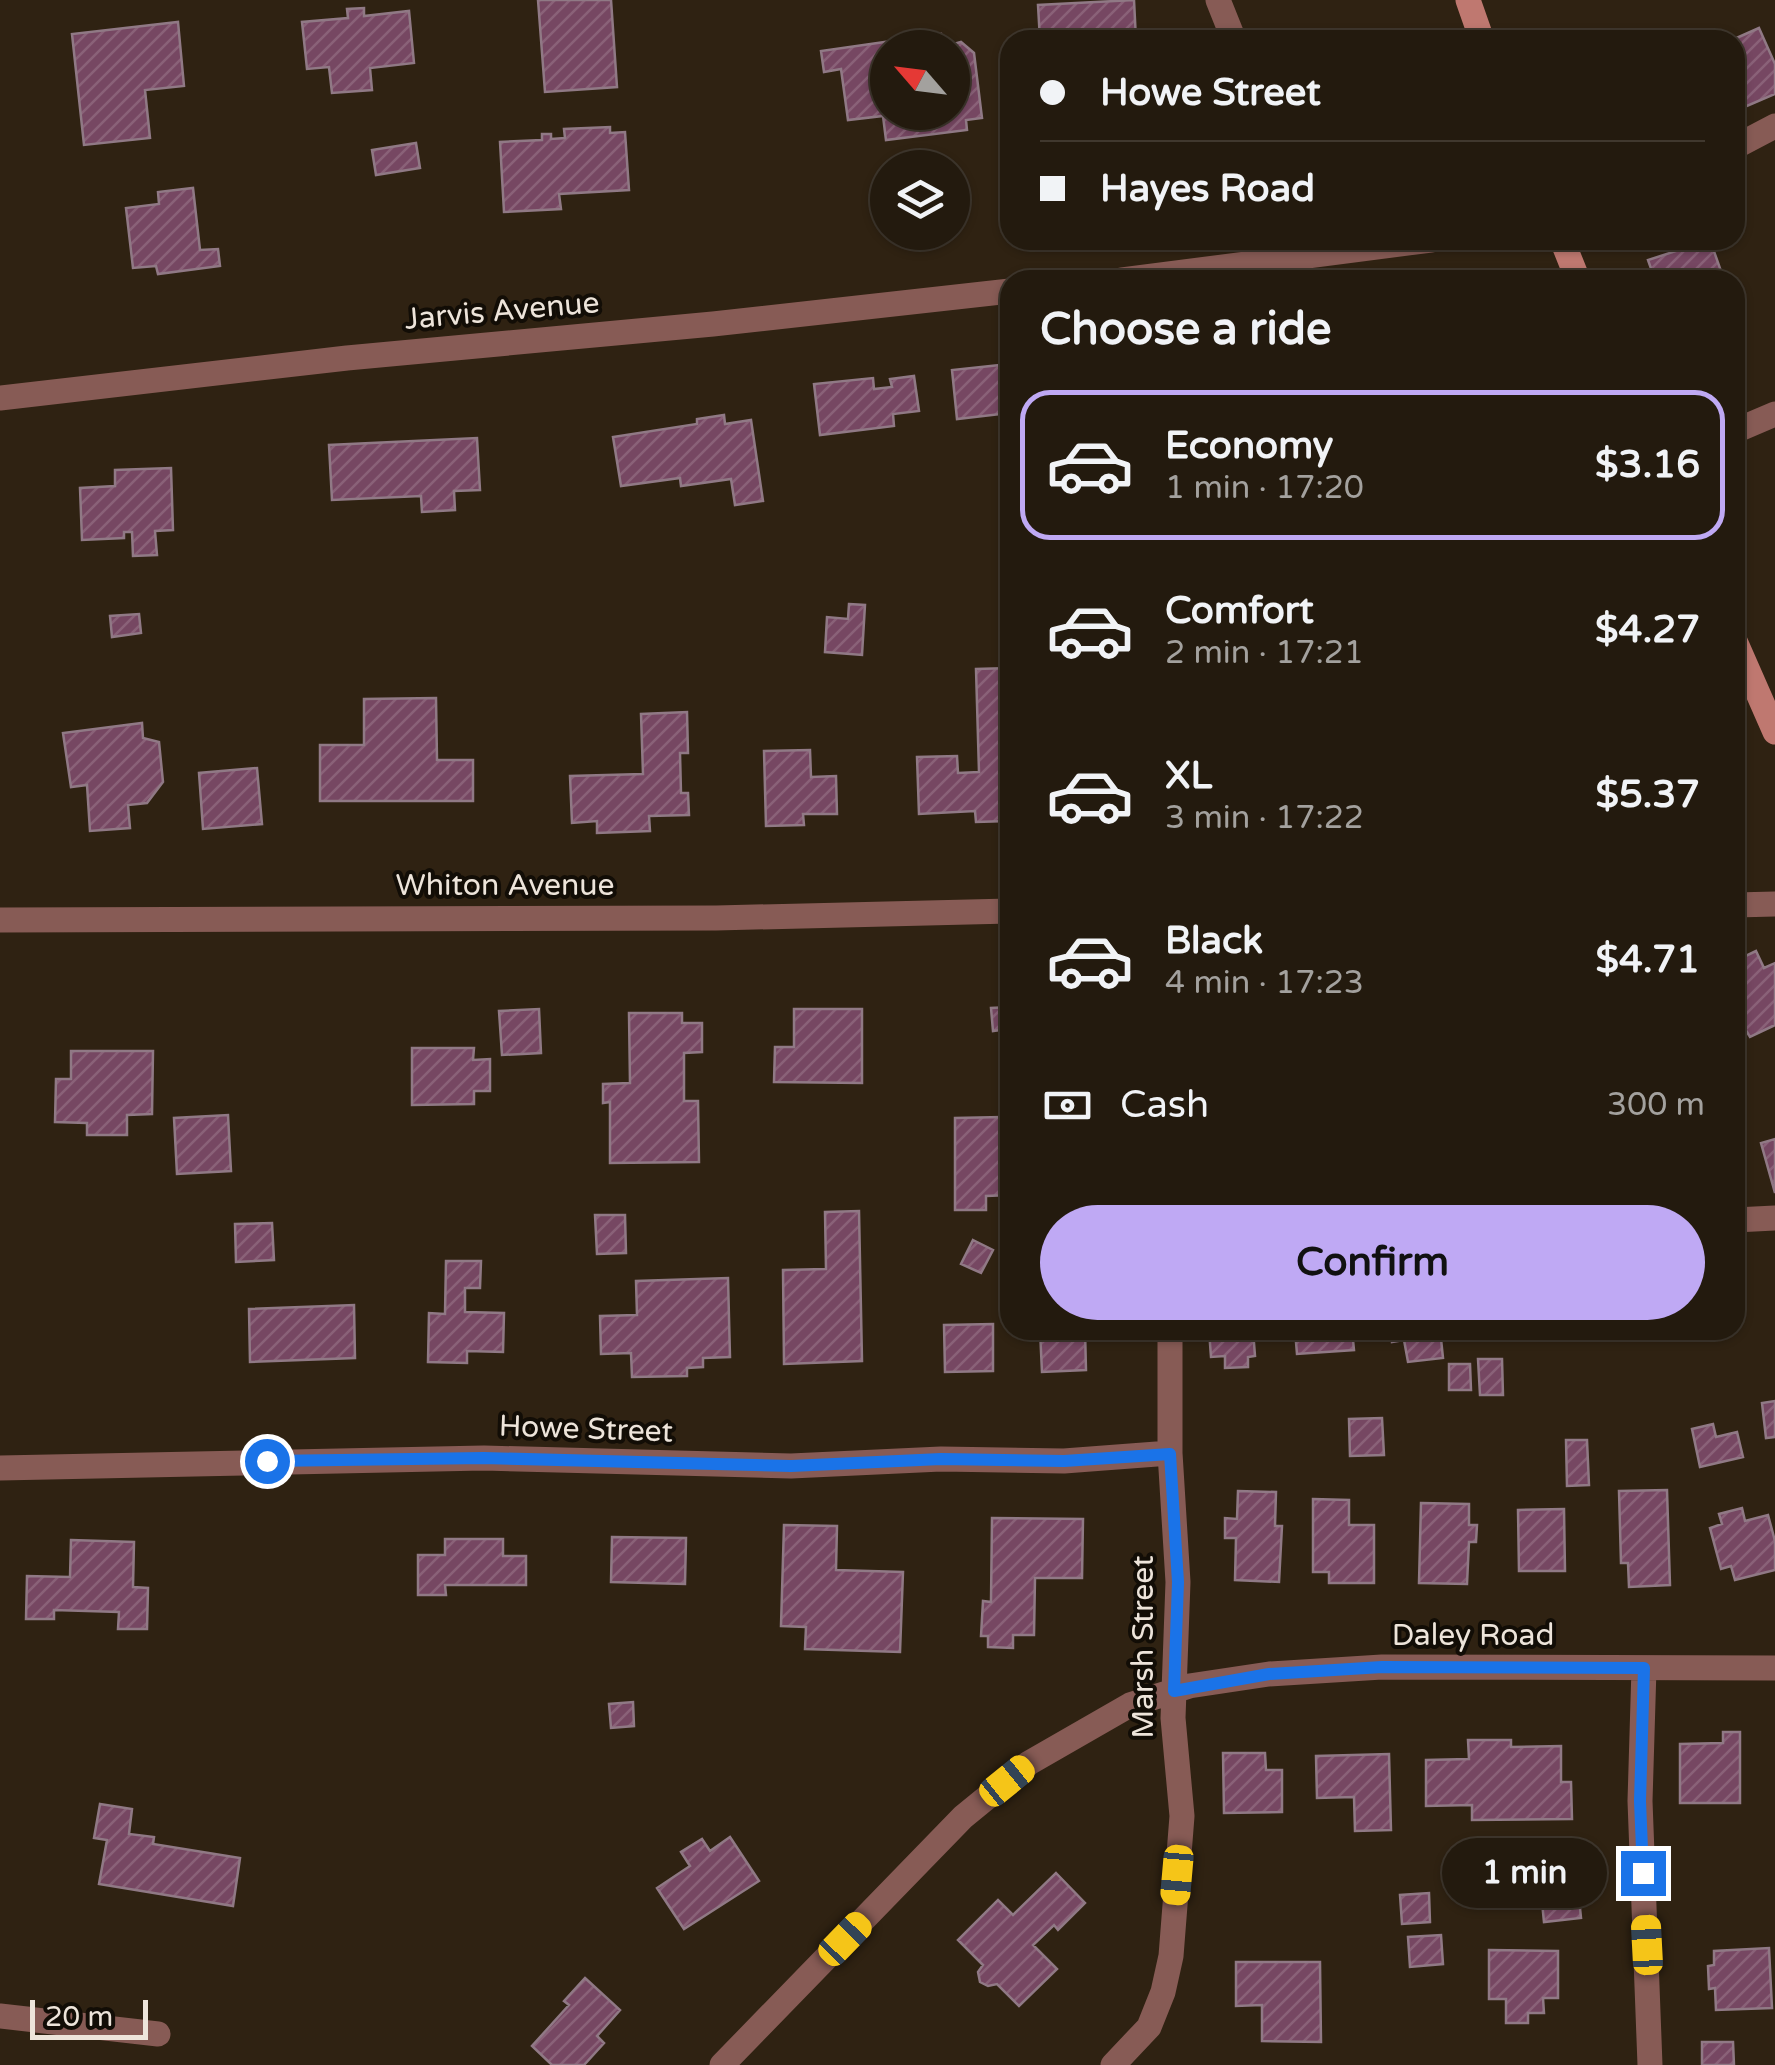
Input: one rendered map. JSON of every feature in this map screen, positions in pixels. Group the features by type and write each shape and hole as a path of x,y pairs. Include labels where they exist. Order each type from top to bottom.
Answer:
{"street":[{"path":"1218,0 1230,30"},
{"path":"1468,0 1478,30"},
{"path":"1745,142 1775,126"},
{"path":"1176,270 1285,250"},
{"name":"Jarvis Avenue","path":"0,398 347,358 676,328 1000,292"},
{"path":"1745,427 1775,414"},
{"path":"1745,664 1775,732"},
{"path":"1745,905 1775,904"},
{"name":"Whiton Avenue","path":"0,920 716,918 1000,911"},
{"path":"1745,1220 1775,1218"},
{"name":"Marsh Street","path":"1113,2065 1148,2027 1163,1992 1170,1956 1182,1816 1172,1718 1178,1582 1170,1454 1170,1340"},
{"name":"Howe Street","path":"0,1468 484,1458 791,1466 941,1459 1064,1461 1170,1454"},
{"name":"Daley Road","path":"722,2065 963,1817 1029,1763 1130,1705 1174,1691 1269,1674 1382,1667 1775,1668"},
{"path":"1644,1668 1640,1801 1650,2065"},
{"path":"0,2016 158,2034"}],"building":[{"path":"538,0 611,0 617,87 545,92"},
{"path":"1134,0 1136,30 1039,30 1038,5"},
{"path":"364,8 364,16 409,11 414,63 370,68 372,90 332,93 329,67 307,69 302,22 348,18 347,9"},
{"path":"178,22 184,86 145,90 150,138 84,145 72,34"},
{"path":"1759,28 1775,64 1775,94 1745,107 1745,34"},
{"path":"870,44 870,117 848,120 841,69 824,72 821,51"},
{"path":"970,50 974,53 982,118 970,120"},
{"path":"610,127 610,133 625,132 629,190 559,194 561,209 504,212 500,142 542,140 542,134 551,134 551,139 565,138 564,129"},
{"path":"885,130 967,130 886,140"},
{"path":"416,143 420,168 376,175 372,150"},
{"path":"193,188 200,250 218,249 220,266 158,274 156,266 133,268 126,208 159,204 158,192"},
{"path":"1679,250 1714,250 1721,270 1652,270 1648,260"},
{"path":"1000,365 1000,414 957,419 952,370"},
{"path":"914,376 919,411 893,414 894,426 820,435 814,384 873,378 874,389 892,387 890,379"},
{"path":"724,415 725,424 751,420 763,501 735,505 731,479 681,486 680,478 621,486 613,437 697,424 697,419"},
{"path":"477,438 480,490 454,491 455,510 422,512 421,496 332,500 329,445"},
{"path":"171,468 173,530 155,531 157,555 133,556 132,532 124,532 124,538 82,540 80,488 115,486 115,470"},
{"path":"849,604 865,605 862,655 825,652 827,617 848,619"},
{"path":"139,614 141,633 112,637 110,616"},
{"path":"1000,668 1000,821 976,822 975,811 919,814 917,757 957,756 958,773 979,772 976,669"},
{"path":"436,698 437,760 473,760 473,801 320,801 320,745 364,745 364,699"},
{"path":"687,712 688,753 680,753 681,793 688,793 689,815 649,816 650,831 597,833 597,821 572,823 570,776 643,774 641,714"},
{"path":"142,723 143,738 159,742 163,782 147,803 128,805 130,828 90,831 87,785 71,787 63,733"},
{"path":"810,750 811,777 836,776 837,814 803,814 804,825 766,826 764,751"},
{"path":"257,768 262,824 203,829 199,773"},
{"path":"1756,951 1764,968 1775,963 1775,1025 1750,1037 1745,1033 1745,956"},
{"path":"991,1008 1000,1008 1000,1030 993,1031"},
{"path":"539,1009 541,1053 502,1055 499,1011"},
{"path":"794,1009 862,1009 862,1083 774,1082 775,1047 794,1047"},
{"path":"629,1013 682,1013 682,1023 702,1023 702,1052 684,1053 684,1101 698,1101 699,1162 610,1163 610,1102 603,1103 603,1084 630,1083"},
{"path":"412,1048 474,1048 473,1060 490,1059 490,1091 474,1091 474,1104 412,1105"},
{"path":"71,1051 153,1051 152,1114 127,1115 127,1135 87,1135 87,1123 55,1122 56,1079 71,1079"},
{"path":"228,1115 231,1171 177,1174 174,1118"},
{"path":"1000,1117 1000,1195 986,1196 986,1210 955,1210 955,1118"},
{"path":"1775,1139 1775,1193 1761,1143"},
{"path":"859,1211 862,1361 784,1364 783,1270 826,1269 825,1212"},
{"path":"595,1215 625,1215 626,1253 597,1254"},
{"path":"272,1223 274,1260 236,1262 235,1224"},
{"path":"973,1240 993,1250 981,1273 961,1264"},
{"path":"446,1261 481,1261 480,1288 465,1288 465,1312 504,1313 503,1352 467,1351 467,1363 428,1362 429,1313 445,1314"},
{"path":"728,1278 730,1357 703,1358 703,1367 687,1368 687,1376 632,1377 631,1353 601,1354 600,1316 637,1315 636,1281"},
{"path":"354,1305 355,1358 250,1362 249,1309"},
{"path":"993,1324 993,1371 945,1372 944,1325"},
{"path":"1040,1340 1085,1340 1086,1370 1042,1372"},
{"path":"1210,1340 1254,1340 1255,1356 1248,1357 1248,1367 1225,1368 1225,1356 1211,1357"},
{"path":"1296,1340 1353,1340 1354,1350 1297,1354"},
{"path":"1404,1340 1441,1340 1443,1358 1408,1362"},
{"path":"1478,1359 1502,1359 1503,1395 1480,1395"},
{"path":"1449,1364 1470,1364 1471,1390 1449,1390"},
{"path":"1775,1401 1775,1437 1766,1438 1762,1403"},
{"path":"1382,1418 1384,1455 1350,1456 1349,1419"},
{"path":"1713,1424 1716,1437 1737,1432 1743,1457 1700,1467 1692,1429"},
{"path":"1566,1440 1587,1440 1589,1485 1567,1486"},
{"path":"1667,1490 1670,1585 1629,1587 1628,1563 1621,1563 1619,1491"},
{"path":"1238,1491 1276,1492 1275,1526 1282,1526 1279,1582 1235,1580 1236,1538 1225,1538 1225,1518 1237,1519"},
{"path":"1313,1499 1349,1500 1349,1525 1374,1525 1374,1583 1329,1583 1329,1572 1313,1572"},
{"path":"1421,1503 1469,1504 1469,1525 1477,1525 1476,1542 1469,1542 1467,1584 1419,1583"},
{"path":"1742,1508 1745,1521 1768,1515 1775,1541 1775,1570 1735,1580 1731,1566 1721,1569 1710,1528 1722,1524 1719,1514"},
{"path":"1564,1509 1565,1571 1519,1571 1518,1510"},
{"path":"992,1518 1083,1519 1082,1578 1035,1578 1034,1635 1013,1635 1013,1648 988,1647 988,1636 981,1636 983,1601 991,1602"},
{"path":"784,1525 837,1526 836,1570 903,1572 900,1652 805,1649 806,1627 781,1626"},
{"path":"612,1537 686,1538 685,1584 611,1582"},
{"path":"445,1539 503,1539 503,1556 526,1556 526,1585 445,1585 446,1595 418,1595 418,1555 445,1555"},
{"path":"71,1540 134,1542 133,1587 148,1588 147,1629 118,1629 119,1612 54,1610 54,1619 26,1619 27,1576 70,1577"},
{"path":"633,1702 634,1726 611,1728 609,1704"},
{"path":"1723,1732 1740,1732 1740,1803 1680,1803 1680,1744 1723,1743"},
{"path":"1468,1740 1511,1740 1511,1747 1561,1746 1561,1782 1571,1782 1572,1819 1472,1820 1472,1805 1426,1806 1426,1760 1469,1759"},
{"path":"1223,1753 1265,1753 1266,1770 1282,1770 1282,1812 1224,1813"},
{"path":"1389,1754 1391,1830 1355,1831 1354,1797 1317,1798 1316,1756"},
{"path":"100,1804 132,1809 129,1834 154,1837 153,1844 240,1858 233,1906 99,1884 107,1840 94,1838"},
{"path":"730,1837 759,1881 684,1929 657,1888 690,1866 681,1852 702,1839 710,1851"},
{"path":"1056,1873 1085,1903 1058,1930 1054,1925 1033,1945 1057,1969 1019,2006 997,1984 988,1986 980,1982 978,1972 983,1965 958,1940 998,1900 1013,1915"},
{"path":"1578,1888 1581,1918 1544,1922 1541,1892"},
{"path":"1429,1893 1430,1922 1402,1924 1400,1895"},
{"path":"1441,1935 1443,1964 1410,1967 1408,1937"},
{"path":"1769,1948 1772,2008 1716,2010 1715,1988 1709,1989 1708,1966 1714,1965 1714,1951"},
{"path":"1489,1950 1558,1951 1558,1998 1543,1998 1544,2013 1528,2013 1528,2023 1506,2023 1506,1999 1489,1999"},
{"path":"1236,1962 1320,1962 1321,2042 1262,2041 1262,2005 1236,2006"},
{"path":"585,1978 620,2010 597,2036 604,2043 584,2065 552,2065 532,2046 569,2005 564,2001"},
{"path":"1702,2042 1733,2042 1734,2065 1702,2065"}],"route":[{"path":"267,1461 484,1458 791,1466 941,1459 1064,1461 1170,1454 1178,1582 1174,1691 1269,1674 1382,1667 1644,1668 1640,1801 1643,1873"}]}
